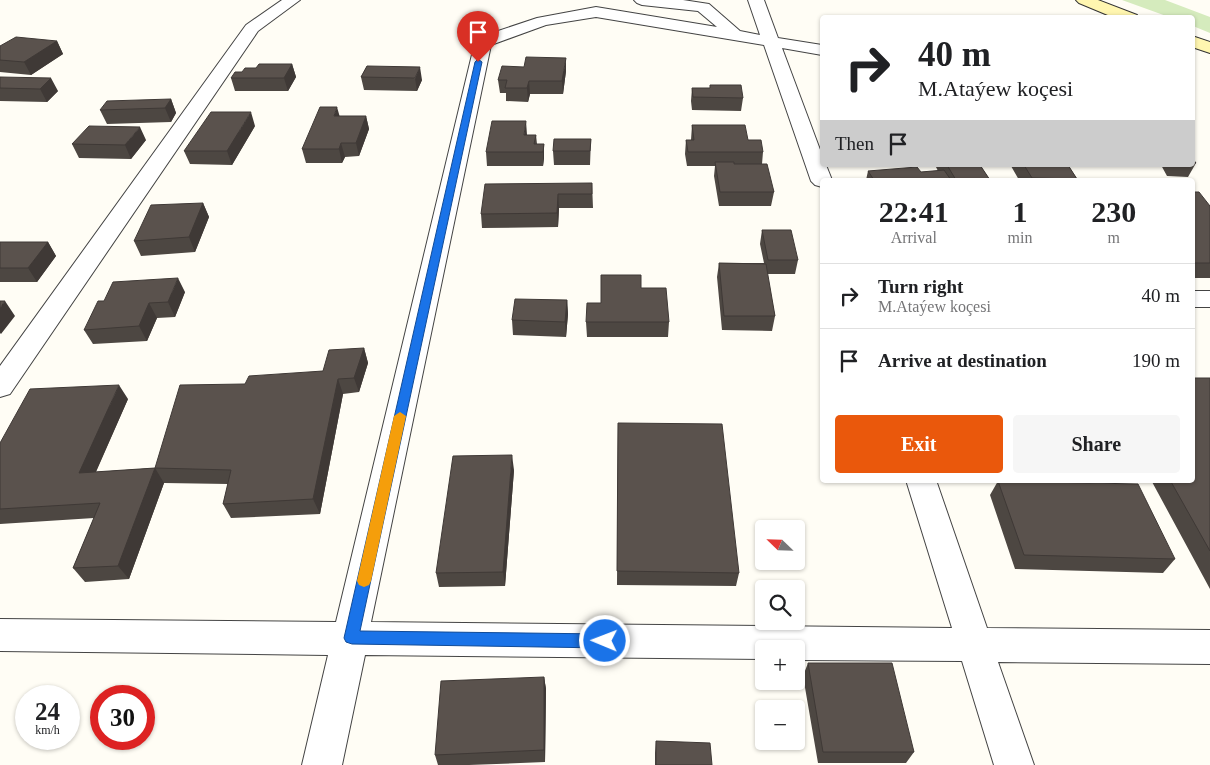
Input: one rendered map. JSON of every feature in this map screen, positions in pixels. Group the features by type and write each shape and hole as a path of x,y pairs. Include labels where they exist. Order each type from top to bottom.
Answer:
{"main road":[{"path":"1084,0 1123,15"},
{"path":"1195,42 1210,48"}],"street":[{"path":"0,387 252,28 292,0"},
{"path":"642,0 703,7 736,36"},
{"path":"756,0 821,178"},
{"path":"322,765 352,638 483,42 543,21 596,12 820,50"},
{"path":"1195,299 1210,299"},
{"path":"922,483 1014,765"},
{"path":"0,635 1210,648"}],"green space":[{"path":"1122,0 1165,0 1210,17 1210,33 1195,27 1195,15 1163,15"}],"building":[{"path":"16,37 57,41 24,62 0,60 0,46"},
{"path":"526,57 566,58 562,81 529,81 527,88 505,88 507,80 498,80 502,66 524,67"},
{"path":"259,64 292,64 284,78 231,78 235,72 242,72 245,68 256,68"},
{"path":"367,66 420,67 415,78 361,77"},
{"path":"0,77 51,78 40,89 0,88"},
{"path":"710,85 741,85 743,98 693,97 692,88 710,88"},
{"path":"171,99 165,108 100,110 107,101"},
{"path":"320,107 337,107 334,116 366,116 356,143 341,143 339,149 302,149"},
{"path":"211,112 251,112 227,151 184,151"},
{"path":"492,121 526,121 524,135 536,135 534,144 544,144 543,152 486,152"},
{"path":"692,125 745,125 748,140 761,140 763,152 688,152 686,140 694,140"},
{"path":"89,126 140,127 125,145 72,144"},
{"path":"554,139 591,139 590,151 553,151"},
{"path":"715,162 767,164 774,192 720,192"},
{"path":"917,167 921,172 944,170 950,178 873,178 868,171"},
{"path":"948,167 981,167 989,178 955,178"},
{"path":"1025,167 1069,167 1076,178 1032,178"},
{"path":"592,183 592,194 558,194 557,213 481,214 485,184"},
{"path":"1195,192 1199,192 1210,206 1210,263 1195,263"},
{"path":"203,203 189,237 134,241 151,205"},
{"path":"762,230 791,230 798,260 768,260"},
{"path":"0,242 48,242 28,268 0,268"},
{"path":"719,263 766,264 775,316 724,316"},
{"path":"601,275 641,275 641,288 666,288 669,322 586,322 587,303 601,303"},
{"path":"178,278 168,302 149,303 139,326 84,330 98,301 104,301 113,282"},
{"path":"515,299 567,300 565,322 512,320"},
{"path":"0,301 5,301 0,308"},
{"path":"364,348 354,378 338,379 313,499 223,504 231,470 155,468 180,385 245,384 249,376 323,371 329,350"},
{"path":"1195,378 1210,378 1210,551 1172,483 1195,483"},
{"path":"119,385 79,473 155,468 118,566 73,568 100,503 0,509 0,443 30,389"},
{"path":"618,423 722,424 739,573 617,571"},
{"path":"512,455 503,572 436,573 453,456"},
{"path":"999,483 1138,484 1175,559 1024,555"},
{"path":"808,663 892,663 914,752 823,752"},
{"path":"544,677 544,750 435,755 441,681"},
{"path":"656,741 710,743 712,765 656,765"}],"slow traffic":[{"path":"364,581 400,416"}],"route":[{"path":"478,62 352,638 605,641"}]}
